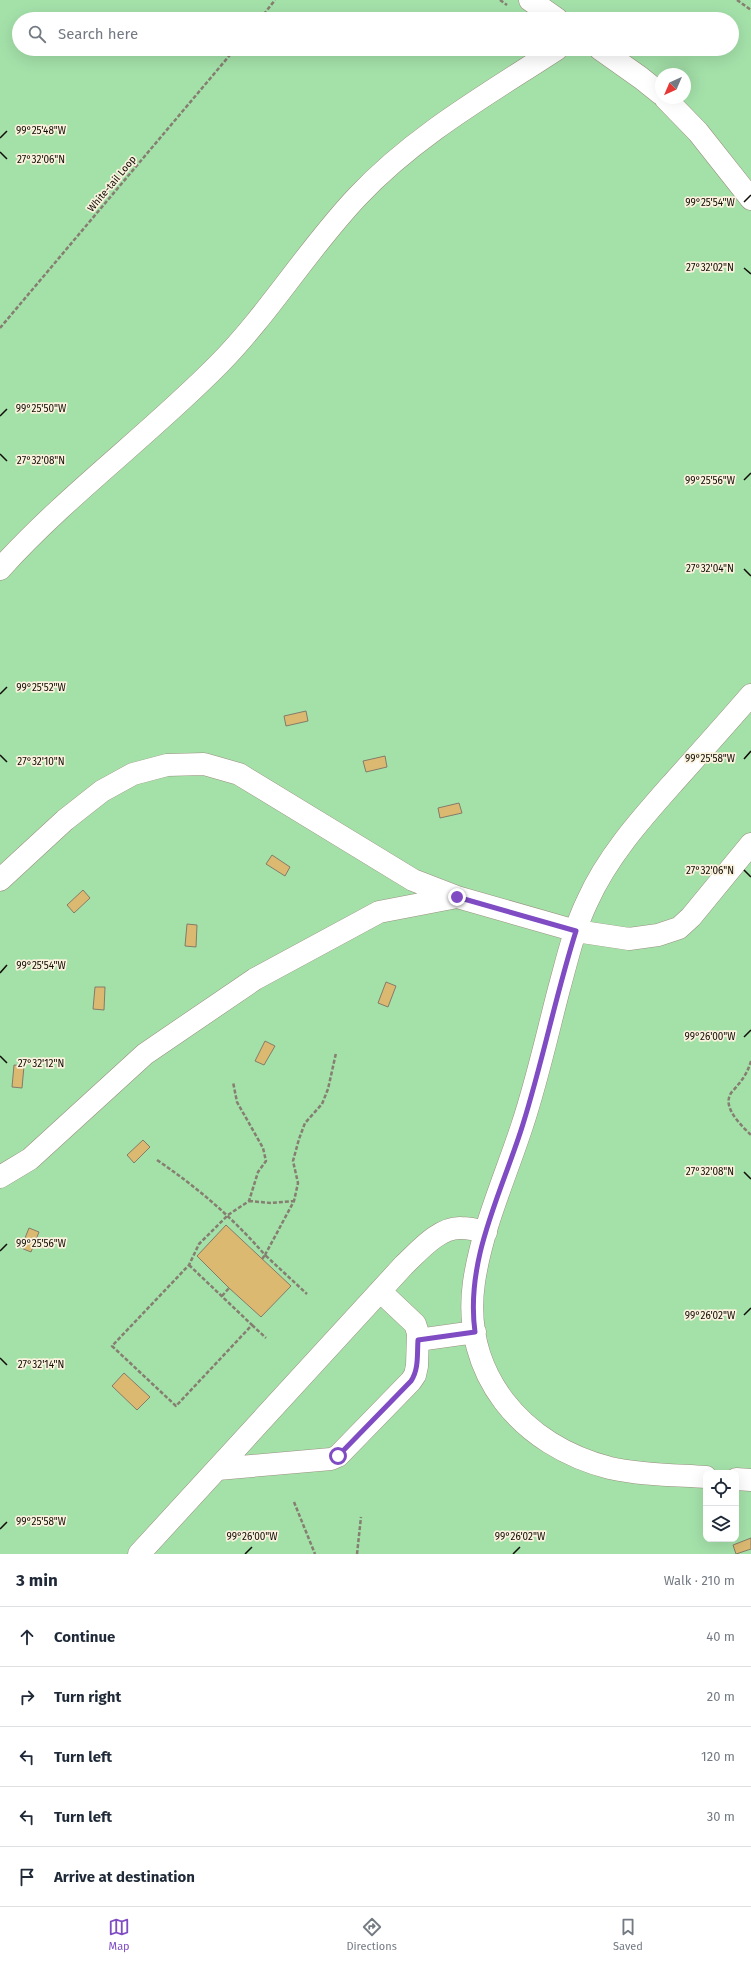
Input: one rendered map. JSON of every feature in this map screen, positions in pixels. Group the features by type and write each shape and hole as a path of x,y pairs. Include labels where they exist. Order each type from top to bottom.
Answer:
{"street":[{"path":"530,0 547,12"},
{"path":"0,569 27,541 190,392 237,345 256,324 338,218 380,174 433,130 546,56"},
{"path":"610,56 655,89"},
{"path":"671,104 698,132 751,198"},
{"path":"703,1477 639,1473 608,1467 562,1449 543,1438 514,1414 497,1393 483,1367 475,1332 473,1306 474,1284 486,1232 523,1124 576,931 586,902 617,851 660,798 751,696"},
{"path":"0,880 65,820 102,791 133,774 167,765 204,764 239,774 413,880 457,897 576,931 629,939 658,934 679,928 691,918 751,844"},
{"path":"0,1176 30,1159 145,1054 255,979 379,912 457,897"},
{"path":"139,1554 404,1265 438,1235 449,1230 460,1228 486,1232"},
{"path":"218,1469 330,1459 338,1456 411,1381 415,1375 417,1366 418,1333 415,1324 380,1291"},
{"path":"418,1340 475,1332"},
{"path":"739,1479 751,1480"}],"path":[{"path":"266,12 275,0"},
{"path":"737,0 751,10"},
{"name":"White-tail Loop","path":"0,328 229,56"},
{"path":"262,1258 294,1201 298,1184 293,1161 299,1139 305,1123 322,1104 328,1089 336,1053"},
{"path":"751,1061 747,1072 730,1095 728,1101 736,1118 751,1135"},
{"path":"233,1082 237,1102 263,1148 266,1161 258,1172 249,1201"},
{"path":"157,1160 195,1186 228,1215 265,1255 307,1294"},
{"path":"252,1325 176,1406 112,1346 189,1265 199,1244 228,1215 249,1201 271,1203 294,1201"},
{"path":"189,1265 266,1338"},
{"path":"222,1296 229,1288"},
{"path":"294,1502 315,1554"},
{"path":"357,1554 362,1517"}],"green space":[{"path":"0,0 751,0 751,1554 0,1554"}],"building":[{"path":"306,711 308,721 286,726 284,716"},
{"path":"385,756 387,767 366,772 363,761"},
{"path":"459,803 462,813 440,818 438,808"},
{"path":"272,855 290,867 285,876 266,864"},
{"path":"83,890 90,898 74,913 67,905"},
{"path":"187,924 197,925 196,947 185,946"},
{"path":"386,982 396,986 388,1007 378,1003"},
{"path":"95,987 105,987 104,1010 93,1009"},
{"path":"265,1041 275,1046 264,1065 255,1061"},
{"path":"14,1065 24,1066 22,1088 12,1087"},
{"path":"143,1140 150,1147 134,1163 127,1155"},
{"path":"226,1225 291,1286 261,1317 197,1256"},
{"path":"29,1228 39,1232 31,1252 21,1248"},
{"path":"124,1373 150,1397 137,1410 112,1386"},
{"path":"751,1538 751,1549 736,1554 733,1545"}],"route":[{"path":"338,1456 346,1451 411,1381 415,1375 417,1366 418,1340 475,1332 473,1306 474,1284 478,1259 523,1124 576,931 457,897"}]}
